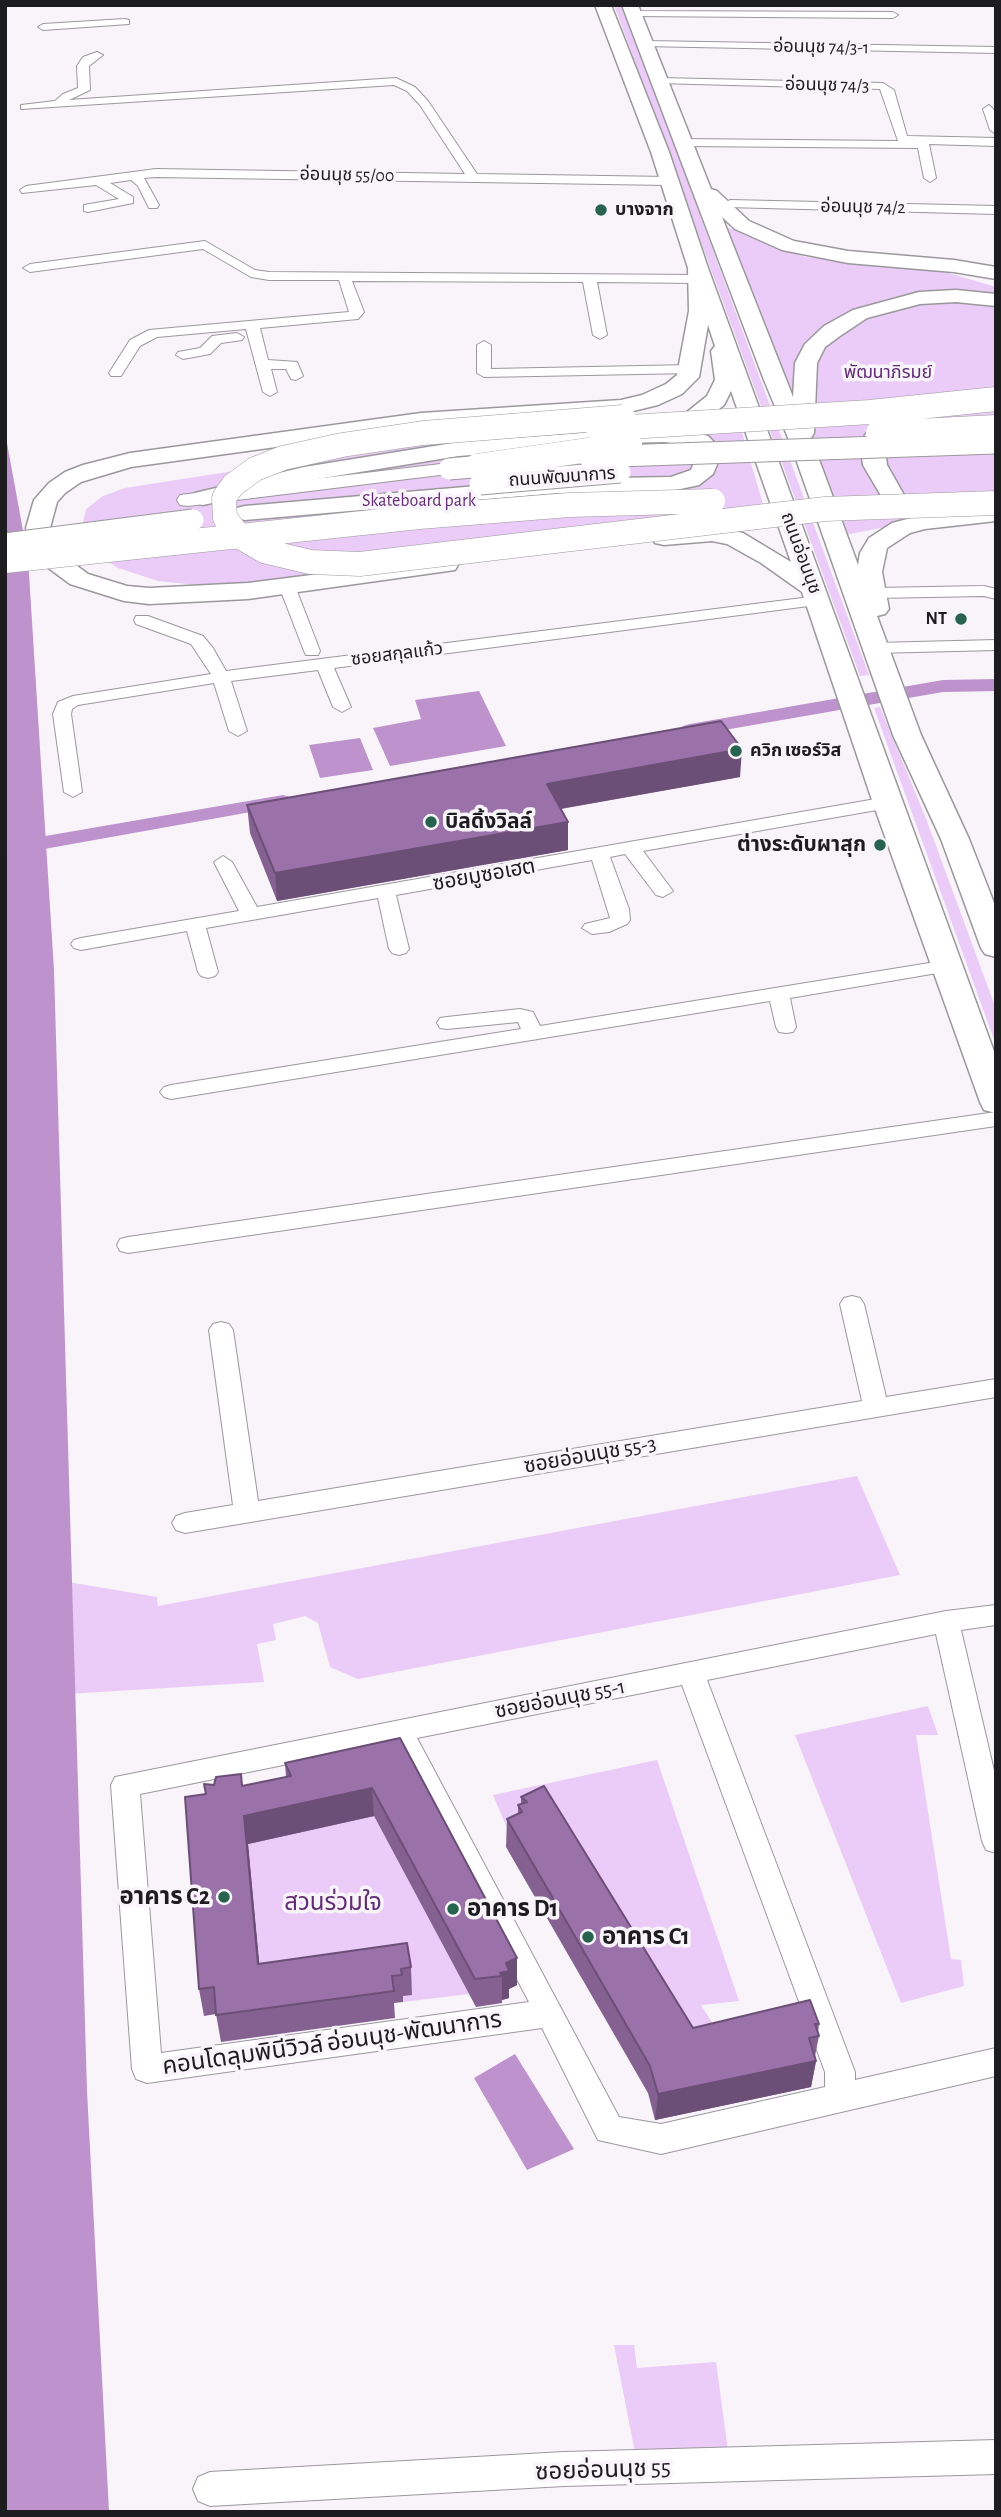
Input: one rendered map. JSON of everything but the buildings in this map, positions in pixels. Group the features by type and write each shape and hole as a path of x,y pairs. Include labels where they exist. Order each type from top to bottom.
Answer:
{"main road":[{"path":"194,506 304,474 458,449 695,417 716,401 726,380 698,274 669,181 603,5"},
{"name":"ถนนอ่อนนุช","path":"632,10 803,445 907,735 955,839 996,948"},
{"path":"701,185 762,226 818,246 996,266"},
{"path":"701,185 741,225 789,246 836,256 954,266 996,273"},
{"path":"836,303 879,291 925,285 996,288"},
{"path":"803,445 806,363 816,344 832,331 860,314 919,298 956,296 996,300"},
{"path":"708,314 688,377 674,390 650,400 621,407 421,420 130,460 102,470 80,486 65,511 63,521 67,540 98,569 129,582 159,588 223,593 712,534 739,540 812,585"},
{"name":"ถนนอ่อนนุช","path":"708,314 812,585 887,803 996,1102"},
{"path":"786,353 782,379 788,410"},
{"path":"83,498 103,486 131,479 420,442 870,412 996,399"},
{"path":"870,412 996,409"},
{"path":"996,426 965,422 897,424 882,429 876,435 873,449 883,482 894,499 904,506 937,514 996,514"},
{"path":"245,513 558,486 671,484 691,480 701,474 709,455 700,441 688,437 622,426 467,428 341,445 293,456 255,469 233,485 224,498 225,518 240,537 264,551 310,562 360,564 825,509 996,503"},
{"path":"477,466 635,444 996,426"},
{"name":"ถนนพัฒนาการ","path":"5,544 194,506 245,513 449,478 477,466 638,455 996,443"},
{"name":"ถนนพัฒนาการ","path":"5,525 449,478 996,459"},
{"path":"614,485 696,498 769,538 812,585"},
{"path":"5,561 419,517 569,505 996,490"},
{"path":"877,654 877,615 870,572 872,553 878,543 889,534 924,522 996,514"}],"street":[{"path":"632,10 893,15"},
{"path":"46,40 42,22 124,22"},
{"name":"อ่อนนุช 74/3-1","path":"647,44 996,50"},
{"path":"57,105 67,96 84,90 83,66 87,60 97,55"},
{"path":"25,107 396,80 411,89 424,103 473,177"},
{"name":"อ่อนนุช 74/3","path":"660,81 883,86 888,90 904,140 996,142"},
{"path":"989,109 996,130"},
{"path":"684,142 996,148"},
{"path":"924,145 930,178"},
{"name":"อ่อนนุช 55/00","path":"26,190 132,175 215,172 669,181"},
{"path":"132,175 143,184 153,205"},
{"path":"88,208 129,200 99,181"},
{"name":"อ่อนนุช 74/2","path":"730,204 996,210"},
{"path":"30,268 205,245 259,275 589,278 698,274"},
{"path":"116,373 130,350 144,336 253,330 353,316 357,312 344,276"},
{"path":"589,278 600,335"},
{"path":"183,355 205,351 217,339 253,330"},
{"path":"253,330 270,392"},
{"path":"484,345 484,373 691,369"},
{"path":"262,363 292,365 296,376"},
{"name":"ซอยสกุลแก้ว","path":"72,792 62,714 64,706 73,701 220,677 318,657 812,585"},
{"path":"287,586 342,707"},
{"path":"875,593 984,591 996,594"},
{"path":"142,620 197,640 205,648 220,677 238,731"},
{"path":"945,637 996,635"},
{"path":"877,654 996,645"},
{"name":"ซอยมูซอเฮต","path":"81,944 887,803"},
{"path":"631,849 663,891"},
{"path":"592,928 610,926 620,919 619,909 599,855"},
{"path":"223,862 251,915"},
{"path":"386,892 399,949"},
{"path":"195,925 208,972"},
{"path":"171,1092 948,966"},
{"path":"779,995 786,1027"},
{"path":"447,1023 520,1015 526,1017 533,1034"},
{"path":"128,1245 996,1119"},
{"path":"852,1304 876,1408"},
{"path":"221,1330 247,1513"},
{"name":"ซอยอ่อนนุช 55-3","path":"185,1523 996,1388"},
{"name":"ซอยอ่อนนุช 55-1","path":"125,1785 946,1621 996,1615"},
{"path":"946,1621 996,1841"},
{"path":"691,1674 840,2072 840,2096"},
{"path":"399,1730 550,2013 609,2130 661,2138 996,2062"},
{"name":"คอนโดลุมพินีวิวล์ อ่อนนุช-พัฒนาการ","path":"125,1785 147,2069 550,2013"},
{"name":"ซอยอ่อนนุช 55","path":"210,2489 564,2469 996,2458"}],"green space":[{"path":"614,5 620,5 636,41 869,675 860,676"},
{"name":"พัฒนาภิรมย์","path":"716,223 805,257 928,267 996,287 996,505 835,537"},
{"name":"Skateboard park","path":"736,412 765,511 227,588 158,581 118,568 98,555 80,535 86,509 103,496 125,488 420,442"},
{"path":"880,707 925,816 996,1009 996,1045 874,708"},
{"path":"857,1476 900,1575 358,1679 330,1667 318,1623 305,1616 273,1624 276,1640 257,1644 264,1682 67,1694 56,1580 157,1597 158,1606"},
{"path":"928,1706 938,1735 916,1735 951,1959 961,1960 964,1986 901,2003 795,1735"},
{"path":"657,1760 739,2001 701,2005 727,2046 691,2055 514,1844 493,1795"},
{"name":"สวนร่วมใจ","path":"244,1802 374,1816 469,1994 403,2002 402,1996 262,1991"},
{"path":"614,2345 634,2345 637,2368 716,2362 730,2465 638,2468"}],"shaded area":[{"path":"5,432 28,558 54,970 87,2091 109,2512 5,2512"},
{"path":"479,691 506,746 390,766 373,728 421,719 415,700"},
{"path":"360,738 373,770 320,778 309,745"},
{"path":"515,2054 574,2149 527,2170 474,2078"}],"waterway":[{"path":"690,730 943,686 996,685"},
{"path":"5,850 283,801"}],"place":[{"name":"บางจาก","path":"601,210"},
{"name":"NT","path":"961,619"},
{"name":"ควิก เซอร์วิส","path":"736,751"},
{"name":"บิลดิ้งวิลล์","path":"431,822"},
{"name":"ต่างระดับผาสุก","path":"880,845"},
{"name":"อาคาร C2","path":"224,1897"},
{"name":"อาคาร D1","path":"453,1909"},
{"name":"อาคาร C1","path":"588,1937"}]}
